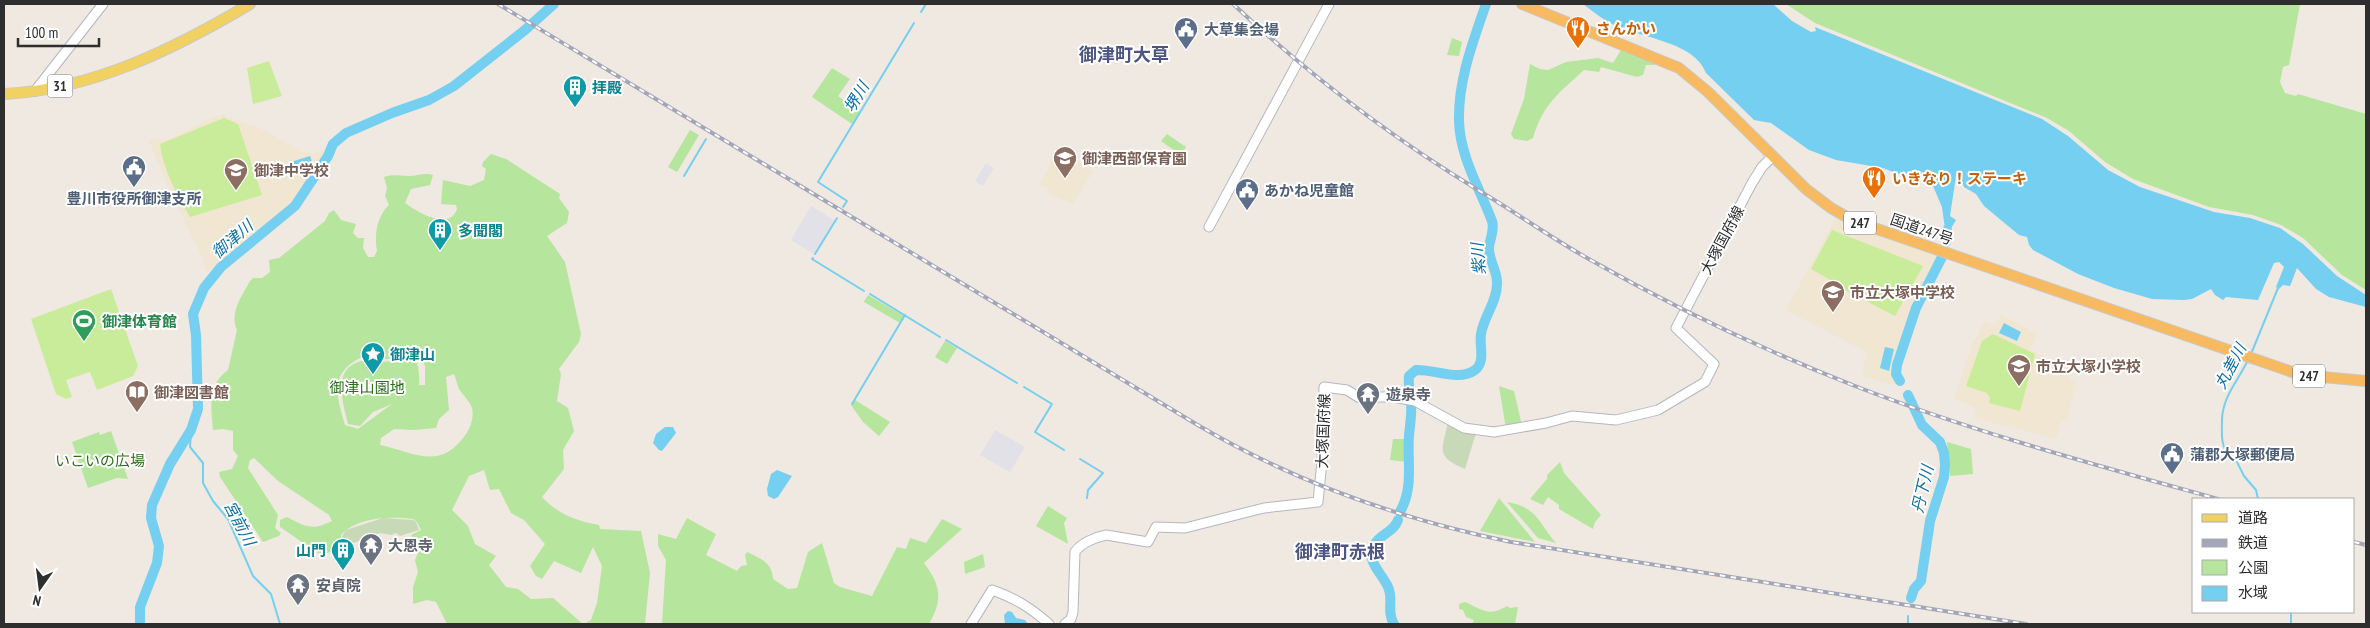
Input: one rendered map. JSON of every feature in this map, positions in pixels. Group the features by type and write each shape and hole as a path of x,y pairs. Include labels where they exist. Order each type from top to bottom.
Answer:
{"highway":[{"name":"国道247号","path":"1522,4 1679,68 1708,92 1793,177 1821,200 1867,226 2252,355 2304,370 2346,376 2366,375"},
{"name":"国道247号","path":"1538,4 1682,63 1719,94 1811,185 1838,205 1857,215 2252,355 2301,375 2366,381"}],"main road":[{"path":"35,90 103,4"},
{"name":"31","path":"4,94 74,83 155,54 197,35 250,4"},
{"path":"1209,226 1329,4"},
{"name":"大塚国府線","path":"1065,624 1071,618 1073,612 1075,552 1081,546 1106,535 1148,542 1156,527 1185,528 1264,508 1318,502 1322,461 1324,387 1347,390 1358,397 1393,397 1411,401 1464,428 1494,432 1546,423 1572,416 1616,420 1658,410 1706,382 1714,364 1676,328 1752,183 1762,167 1773,156"},
{"path":"971,624 992,590 1018,600 1033,609 1049,624"}],"shaded area":[{"name":"御津中学校","path":"223,115 266,131 302,152 313,153 325,149 325,151 324,158 288,208 206,271 203,259 168,187 149,141 150,139 168,140 215,116"},
{"name":"御津西部保育園","path":"1057,149 1093,171 1073,204 1048,193 1050,189 1040,185"},
{"path":"986,163 994,168 983,186 975,181"},
{"path":"811,206 834,220 814,254 791,240"},
{"path":"1837,216 1937,253 1939,259 1915,305 1894,367 1897,383 1894,385 1862,376 1867,352 1786,310"},
{"path":"2001,315 2038,334 2030,349 2048,359 2073,364 2069,380 2077,382 2067,421 2061,421 2056,439 1974,418 1976,408 1954,398 1972,344 1985,321 1994,326"},
{"path":"995,430 1025,447 1010,472 980,455"}],"green space":[{"path":"1786,4 2300,4 2289,65 2283,67 2280,82 2285,93 2296,96 2298,94 2366,114 2366,290 2342,275 2303,238 2281,225 2253,215 2209,207 2133,179 2105,162 2069,131 2047,118 1815,23"},
{"path":"1452,38 1462,42 1459,56 1447,55"},
{"path":"1621,50 1655,62 1654,65 1646,65 1643,75 1637,77 1601,67 1599,72 1584,70 1547,108 1533,138 1527,141 1514,139 1511,134 1524,99 1530,64 1540,69 1548,70 1566,62 1598,58 1613,63"},
{"path":"269,61 282,96 253,104 247,68"},
{"path":"832,68 850,79 838,96 860,112 852,124 812,97"},
{"path":"224,118 238,124 262,195 190,217 167,172 160,144"},
{"path":"690,130 699,135 677,172 668,167"},
{"path":"1167,134 1186,147 1181,155 1161,141"},
{"name":"御津山園地","path":"491,154 506,159 560,194 559,198 569,212 567,223 547,236 565,262 581,334 579,342 559,369 561,374 557,401 568,408 574,431 563,450 564,469 542,497 561,512 575,519 599,525 600,529 641,531 650,573 645,624 584,624 591,620 597,603 602,566 593,547 581,573 554,561 542,579 536,576 530,566 545,544 524,520 511,513 499,489 490,490 484,470 469,476 452,510 468,526 475,544 496,556 489,565 506,587 518,589 531,599 553,598 583,624 447,624 436,602 427,600 413,604 413,587 418,572 415,560 419,550 417,543 411,535 421,530 413,519 385,518 356,524 341,535 342,548 321,555 280,527 280,520 287,517 304,525 314,527 332,521 329,515 278,481 254,458 250,460 248,468 278,515 275,528 281,533 279,536 263,542 220,477 219,472 232,469 238,456 233,450 233,431 213,430 211,405 213,390 221,376 228,370 237,330 235,311 250,281 253,278 262,278 270,272 269,260 279,258 325,221 329,213 334,210 341,220 356,224 353,233 358,238 364,238 363,248 368,257 374,257 377,251 377,226 389,205 385,196 387,188 384,177 394,175 433,175 430,185 411,189 405,203 432,218 447,219 453,216 457,209 456,205 441,204 443,180 470,186 484,180 486,169 482,166 483,162","holes":["403,348 416,350 425,366 425,385 419,385 418,366 410,350 401,360 378,362 364,360 352,365 346,371 342,387 342,397 348,424 360,426 373,412 392,404 358,429 345,425 338,395 338,386 344,370 351,363 362,357 377,360 399,358","454,374 459,389 470,403 473,411 469,428 456,446 446,453 426,456 415,455 380,445 381,438 394,429 436,428 439,419 449,410 446,377"]},
{"path":"1832,230 1923,266 1895,316 1833,284 1834,282 1811,269"},
{"name":"御津体育館","path":"111,289 138,366 133,376 97,390 90,372 66,380 72,397 66,399 56,394 31,319"},
{"path":"868,295 904,316 900,323 864,302"},
{"path":"1993,334 2035,354 2020,411 1989,403 1990,398 1987,393 1966,386 1982,341"},
{"path":"945,341 957,348 947,364 935,357"},
{"path":"1499,386 1514,391 1522,426 1506,429"},
{"path":"855,400 890,422 879,436 863,422 851,405"},
{"path":"1448,422 1476,433 1465,469 1449,460 1443,452"},
{"name":"いこいの広場","path":"111,431 128,479 117,478 88,488 72,442 99,432 100,435"},
{"path":"1393,439 1405,439 1407,462 1390,460"},
{"path":"1947,442 1971,449 1973,474 1950,476"},
{"path":"1560,462 1564,473 1601,515 1595,522 1593,529 1559,509 1559,505 1548,497 1543,505 1530,499 1547,479 1547,475"},
{"path":"1499,498 1535,542 1480,531"},
{"path":"1507,502 1517,504 1532,512 1556,543 1538,538"},
{"path":"1048,506 1067,518 1064,523 1068,544 1036,526"},
{"path":"383,518 413,520 416,522 419,530 400,536 396,533 391,535 380,533 343,547 342,538 346,530"},
{"path":"687,518 716,534 706,555 737,571 741,566 747,565 745,555 747,552 765,562 772,573 773,579 788,589 797,588 808,552 822,543 834,583 840,587 872,596 897,547 906,549 910,538 926,543 942,519 962,529 924,563 934,579 938,593 937,607 929,624 662,624 666,560 658,546 658,534 676,539"},
{"path":"983,554 985,567 965,574 964,562"},
{"path":"1465,602 1481,610 1491,612 1507,606 1510,608 1518,607 1515,624 1472,624 1474,620 1466,617 1463,610 1459,609 1459,604"}],"water":[{"path":"1583,4 1773,4 1792,21 1811,32 1816,31 1815,27 2042,119 2068,136 2108,170 2140,187 2214,212 2250,218 2280,228 2303,244 2337,276 2366,295 2366,307 2329,297 2316,289 2297,268 2290,286 2283,285 2279,289 2276,287 2284,267 2279,262 2274,263 2258,300 2226,297 2223,300 2215,295 2211,289 2192,299 2152,299 2114,288 2078,274 2033,250 2029,245 2027,237 2019,235 1984,206 1976,194 1964,187 1959,176 1956,176 1950,216 1956,220 1950,230 1945,229 1942,207 1933,186 1923,177 1911,173 1898,174 1883,168 1836,160 1809,150 1771,123 1754,120 1706,73 1690,53 1663,41 1608,22"},
{"path":"310,156 314,167 295,173 291,162"},
{"path":"2004,323 2021,332 2017,341 1999,333"},
{"path":"1885,347 1894,349 1889,371 1880,368"},
{"path":"665,427 673,427 676,433 662,451 653,443 656,434"},
{"path":"777,470 792,476 778,497 774,499 768,496 767,489 771,474"},
{"path":"1008,611 1012,612 1016,618 1025,620 1028,624 1005,624 1004,615"}],"waterway":[{"name":"御津川","path":"140,624 140,607 157,563 159,546 151,518 152,505 170,464 191,430 198,409 196,335 193,314 204,288 221,267 295,206 328,156 333,144 346,133 392,113 429,100 454,86 525,30 554,4"},
{"name":"堺川","path":"921,12 926,4"},
{"name":"紫川","path":"1400,512 1407,493 1409,474 1411,412 1409,376 1416,370 1454,375 1462,375 1475,370 1481,358 1481,334 1496,291 1497,279 1489,252 1493,224 1467,160 1460,134 1459,121 1459,106 1464,76 1471,47 1486,4"},
{"name":"堺川","path":"843,207 847,201 818,182 914,23"},
{"path":"684,176 706,139"},
{"path":"815,254 837,218"},
{"name":"丹下川","path":"1946,242 1947,230"},
{"name":"丹下川","path":"1900,381 1896,374 1897,365 1916,308 1942,257"},
{"path":"813,258 864,291"},
{"name":"丸差川","path":"2251,354 2278,288"},
{"path":"870,294 940,337"},
{"path":"852,404 905,315"},
{"path":"946,340 1017,383"},
{"name":"丸差川","path":"2229,456 2222,438 2223,411 2228,396 2248,360"},
{"path":"1024,387 1052,404 1035,432 1064,450"},
{"name":"丹下川","path":"1908,395 1922,425 1940,442 1944,453 1945,465 1944,477 1930,521 1921,581 1914,589 1911,598"},
{"name":"宮前川","path":"191,430 190,447 203,463 203,483 213,501 228,519 253,576 271,594 280,624"},
{"path":"1080,459 1103,473 1088,490 1087,498"},
{"name":"丸差川","path":"2237,462 2244,476 2256,490 2258,498"},
{"name":"紫川","path":"1394,624 1391,615 1390,592 1375,567 1372,551 1377,541 1398,520"},
{"name":"丸差川","path":"2291,613 2291,624"},
{"name":"丹下川","path":"1908,616 1908,624"}],"railway":[{"path":"498,4 1196,424 1233,445 1309,481 1388,510 1469,533 1511,542 2026,624"},
{"path":"1233,4 1321,80 1382,126 1446,170 1573,250 1685,311 1786,358 1899,403 2035,447 2214,498"},
{"path":"2355,542 2366,545"}],"place":[{"name":"さんかい","path":"1578,49"},
{"name":"大草集会場","path":"1186,50"},
{"name":"拝殿","path":"575,108"},
{"name":"御津西部保育園","path":"1065,179"},
{"name":"豊川市役所御津支所","path":"134,188"},
{"name":"御津中学校","path":"236,191"},
{"name":"いきなり！ステーキ","path":"1874,199"},
{"name":"あかね児童館","path":"1247,211"},
{"name":"多聞閣","path":"440,251"},
{"name":"市立大塚中学校","path":"1833,313"},
{"name":"御津体育館","path":"84,342"},
{"name":"御津山","path":"373,375"},
{"name":"市立大塚小学校","path":"2019,387"},
{"name":"御津図書館","path":"137,413"},
{"name":"遊泉寺","path":"1368,415"},
{"name":"蒲郡大塚郵便局","path":"2172,475"},
{"name":"大恩寺","path":"371,566"},
{"name":"山門","path":"343,571"},
{"name":"安貞院","path":"298,606"}],"district":[{"name":"御津町大草","path":"1124,54"},
{"name":"御津町赤根","path":"1340,551"}]}
